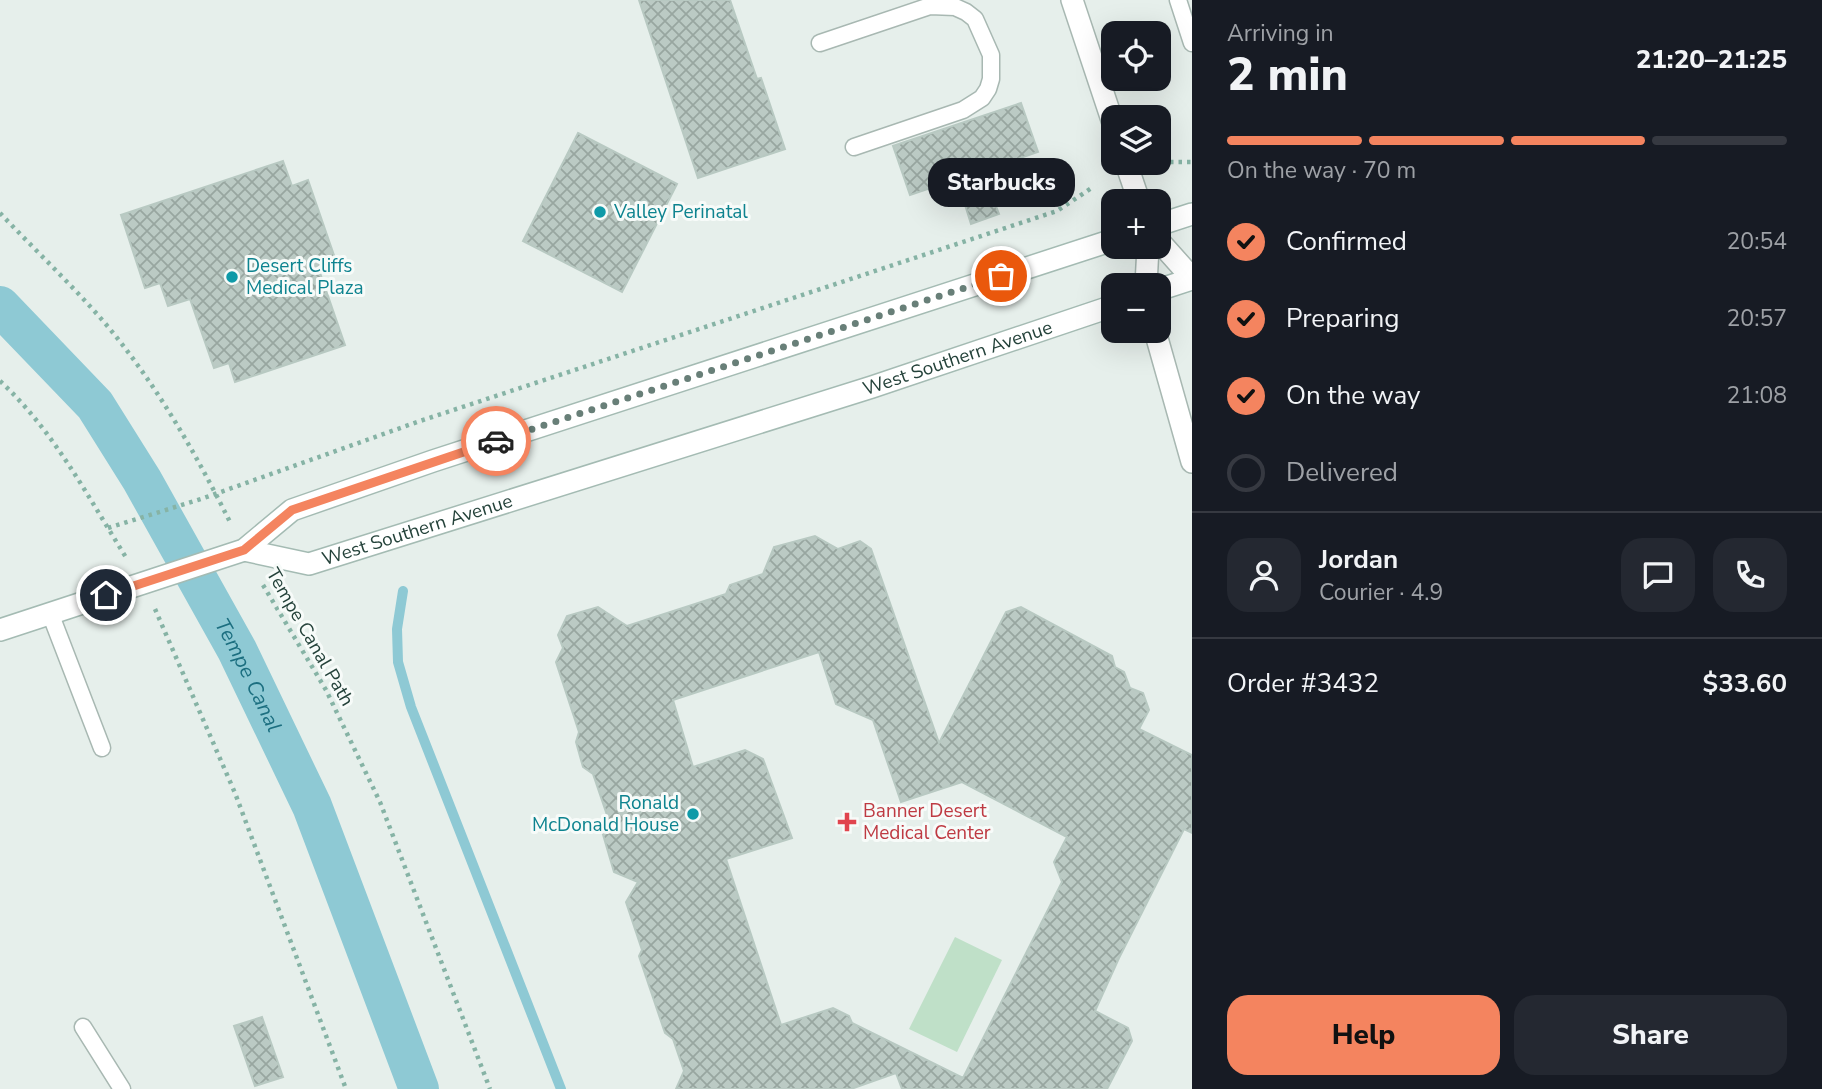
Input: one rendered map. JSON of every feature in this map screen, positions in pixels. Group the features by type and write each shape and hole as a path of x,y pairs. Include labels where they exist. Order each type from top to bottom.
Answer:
{"main road":[{"path":"1072,0 1107,105"},
{"path":"1171,221 1192,214"},
{"path":"0,630 236,552 292,510 446,457 1101,244"},
{"path":"1171,255 1192,279 1171,286"},
{"name":"West Southern Avenue","path":"236,552 309,564 872,387 1101,310"},
{"path":"1158,343 1192,462"}],"lane":[{"path":"1178,0 1192,43"},
{"path":"820,43 930,6 943,5 966,12 975,19 991,55 992,68 988,89 972,106 853,147"},
{"path":"50,613 102,748"},
{"path":"83,1027 122,1089"}],"path":[{"path":"1171,162 1192,162"},
{"path":"0,381 24,404 61,452 108,528 216,494 420,421 1057,211 1093,187"},
{"name":"Tempe Canal Path","path":"0,213 103,322 143,372 192,450 216,494 236,552 273,603 326,690 380,802 490,1089"},
{"path":"169,638 235,793 346,1089"}],"green space":[{"path":"955,937 1002,960 957,1052 909,1029"}],"building":[{"path":"639,0 730,0 785,149 698,178"},
{"path":"1021,103 1038,152 982,171 999,214 971,224 957,179 910,195 893,146"},
{"name":"Valley Perinatal","path":"578,133 677,184 622,292 523,241"},
{"name":"Desert Cliffs Medical Plaza","path":"283,161 292,186 308,180 337,264 319,270 345,345 235,382 229,363 214,368 190,299 168,306 160,283 145,288 121,215"},
{"path":"815,536 838,549 860,541 871,549 939,743 1006,612 1021,607 1112,656 1115,667 1124,672 1130,688 1143,693 1149,710 1139,729 1192,755 1192,833 1184,829 1095,1011 1128,1028 1132,1041 1107,1089 902,1089 896,1073 851,1089 676,1089 684,1071 673,1039 665,1033 639,956 642,950 626,902 638,882 614,872 602,831 608,818 593,774 583,767 576,742 579,732 556,662 563,648 558,635 567,616 598,607 627,626 726,594 730,585 763,574 774,547","holes":["819,652 836,704 873,720 901,802 962,782 1067,837 1054,862 1062,882 963,1078 852,1023 849,1016 833,1008 781,1025 726,859 792,838 763,759 745,750 693,767 673,700"]},
{"path":"262,1017 283,1077 255,1086 234,1026"}],"waterway":[{"name":"Tempe Canal","path":"0,306 95,405 142,480 237,650 312,806 419,1089"},
{"path":"403,591 397,629 398,662 411,707 561,1089"}],"way so far":[{"path":"496,441 1001,276"}],"place":[{"name":"Valley Perinatal","path":"600,212"},
{"name":"Starbucks","path":"1001,276"},
{"name":"Desert Cliffs Medical Plaza","path":"232,277"},
{"name":"Ronald McDonald House","path":"693,814"},
{"name":"Banner Desert Medical Center","path":"847,822"}],"route":[{"path":"106,595 244,550 292,510 496,441"}]}
